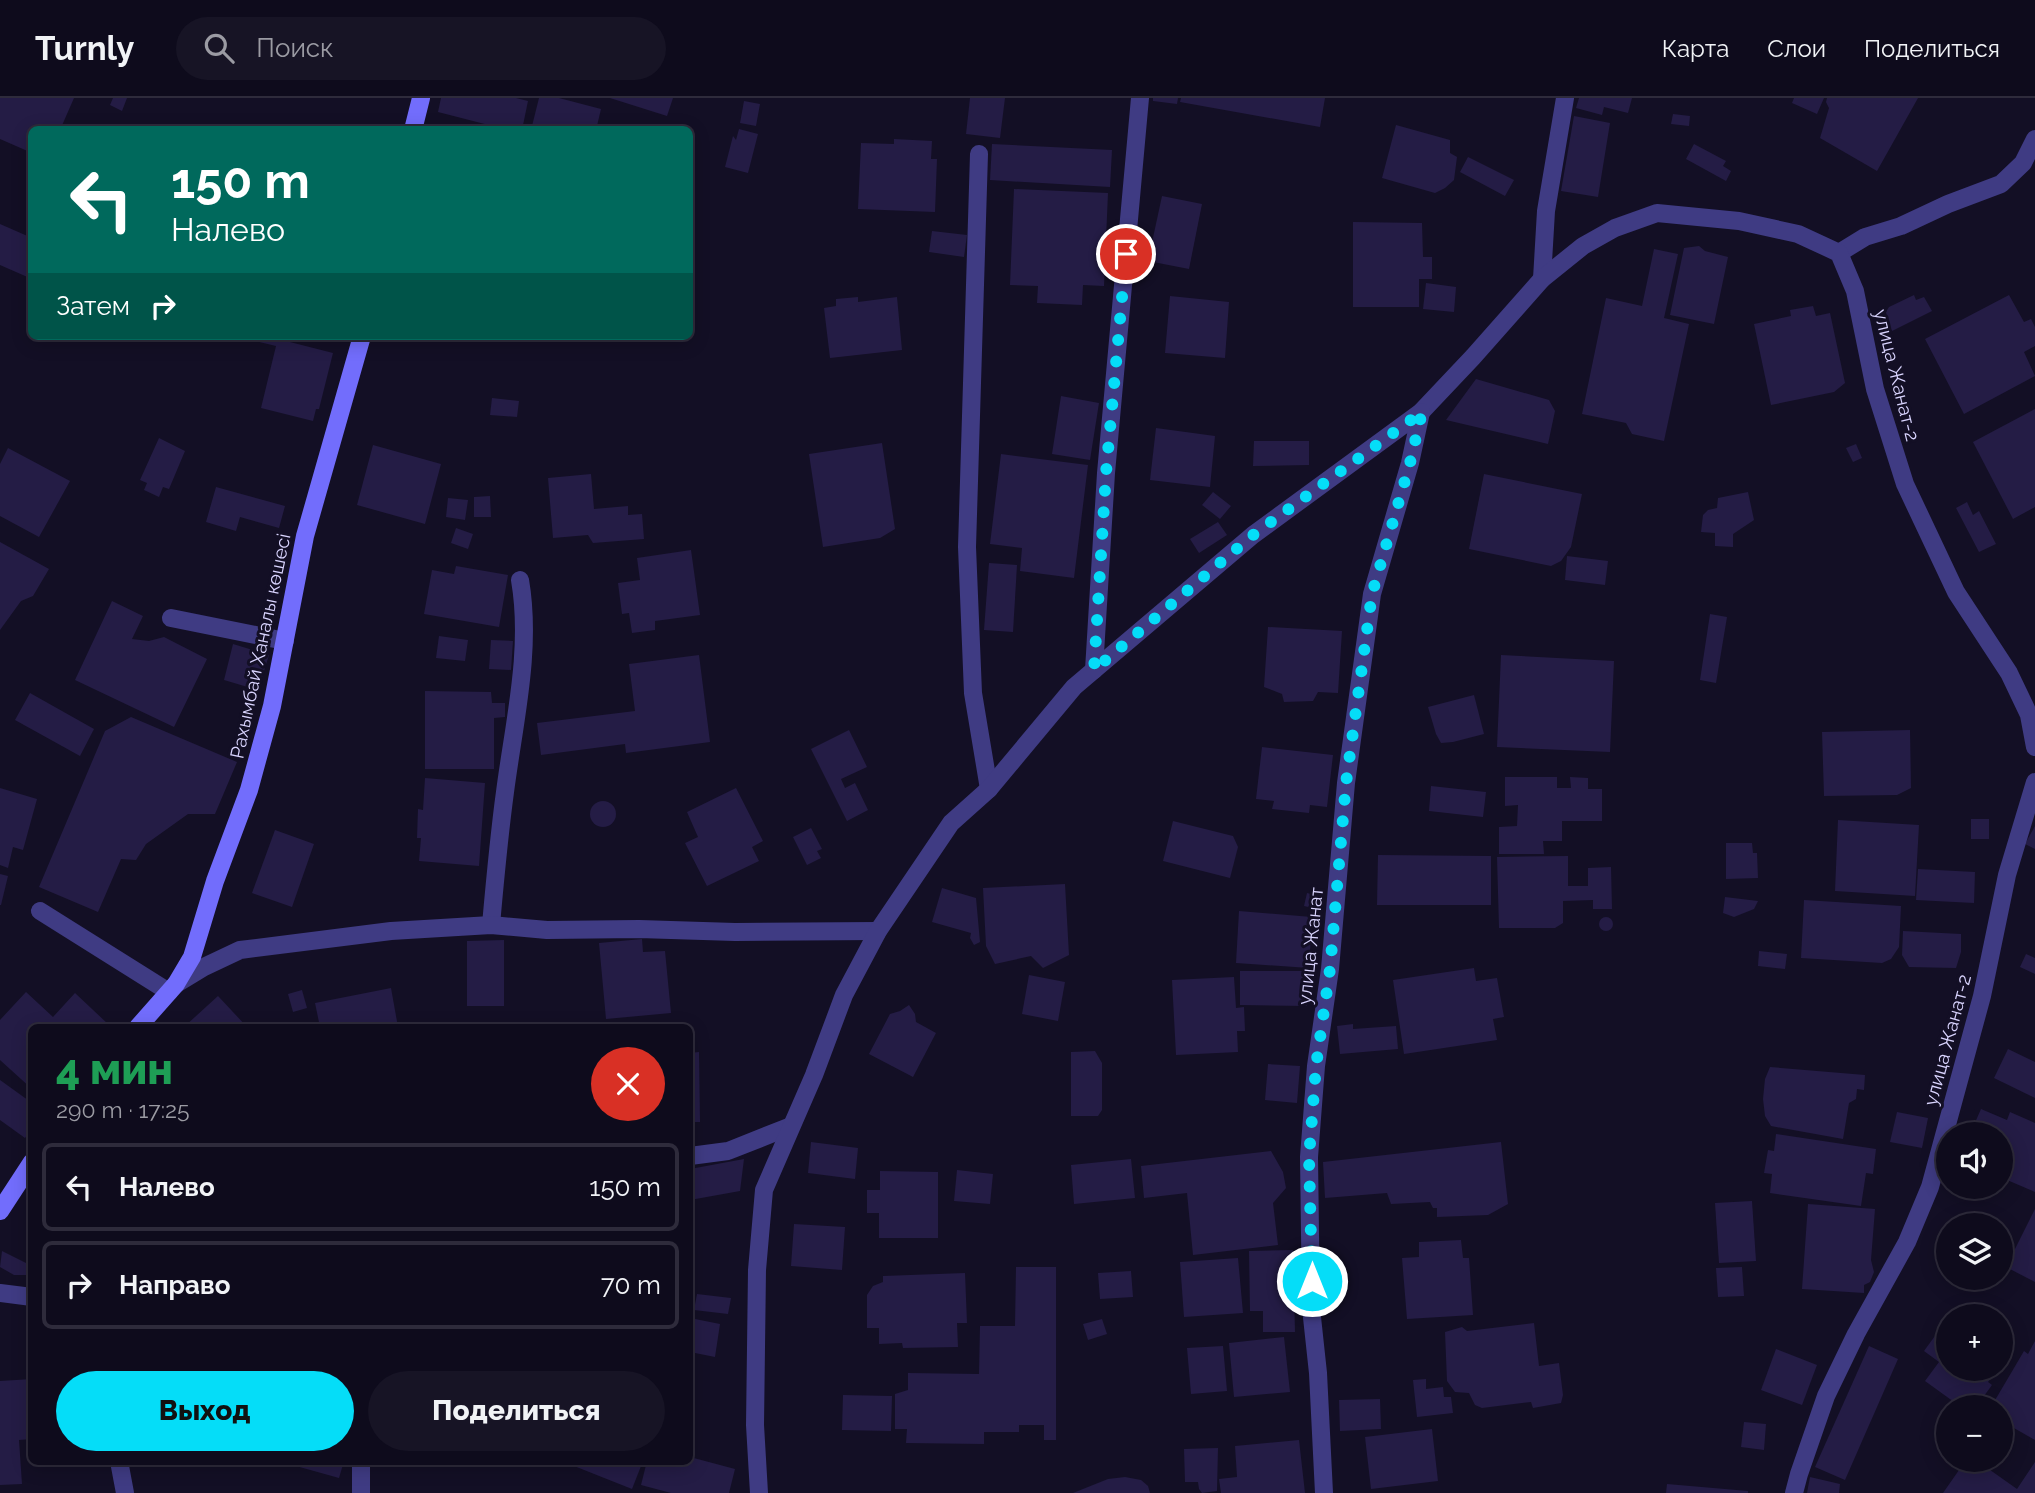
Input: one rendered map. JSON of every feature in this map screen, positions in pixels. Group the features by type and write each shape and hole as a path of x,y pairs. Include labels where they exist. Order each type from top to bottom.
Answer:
{"street":[{"path":"414,126 421,98"},
{"path":"1094,670 1106,473 1140,98"},
{"path":"1542,279 1546,211 1565,98"},
{"path":"759,1493 755,1425 757,1270 764,1190 814,1074 844,995 878,931 951,823 989,789 1074,687 1253,535 1422,412 1542,279 1583,246 1615,228 1657,213 1739,221 1798,234 1839,253 1865,237 1901,226 2001,184 2023,163 2035,139"},
{"path":"979,154 967,547 973,693 989,789"},
{"name":"улица Жанат-2","path":"1839,253 1855,291 1875,389 1905,484 1956,592 2009,673 2029,715 2035,747"},
{"name":"Рахымбай Ханалы көшесі","path":"141,1024 173,988 192,957 215,881 249,790 272,706 306,536 361,340"},
{"name":"улица Жанат","path":"1324,1493 1318,1373 1311,1308 1309,1157 1316,1066 1330,969 1346,783 1372,594 1422,412"},
{"path":"491,925 505,792 520,691 523,602 520,580"},
{"path":"171,618 285,641"},
{"name":"улица Жанат-2","path":"1794,1493 1826,1396 1856,1334 1907,1242 1930,1187 1982,996 2007,875 2035,782"},
{"path":"40,911 173,988 204,967 240,950 391,931 491,925 547,930 878,931"},
{"path":"693,1156 728,1151 791,1126"},
{"path":"0,1211 28,1168"},
{"path":"0,1293 28,1296"},
{"path":"120,1465 125,1493"},
{"path":"360,1493 361,1465"}],"building":[{"path":"0,98 74,98 62,126 28,126 28,151 0,139"},
{"path":"113,98 127,98 122,111 110,105"},
{"path":"441,98 516,98 528,101 523,126 492,126 438,112"},
{"path":"539,98 559,98 601,109 597,126 532,126"},
{"path":"610,98 673,98 667,116"},
{"path":"970,98 1005,98 1000,138 966,134"},
{"path":"1153,98 1178,98 1177,104 1153,101"},
{"path":"1181,98 1325,98 1320,127 1180,102"},
{"path":"1579,98 1632,98 1628,113 1604,107 1602,115 1576,108"},
{"path":"1794,98 1824,98 1817,114 1792,103"},
{"path":"1827,98 1918,98 1877,171 1820,138 1829,108"},
{"path":"744,101 760,104 756,126 740,123"},
{"path":"1673,114 1690,116 1689,126 1671,124"},
{"path":"1574,116 1610,123 1598,197 1561,191"},
{"path":"1396,125 1450,140 1450,153 1457,157 1454,180 1435,193 1382,178"},
{"path":"739,129 758,134 748,173 725,167 733,136 736,140"},
{"path":"894,139 932,141 931,159 937,159 935,212 858,209 861,143 894,144"},
{"path":"992,144 1112,150 1110,187 990,180"},
{"path":"1694,144 1726,161 1723,166 1731,171 1726,181 1686,159"},
{"path":"1468,157 1514,180 1505,196 1460,172"},
{"path":"1014,189 1108,193 1104,286 1083,285 1082,305 1037,303 1038,286 1010,285"},
{"path":"1162,196 1202,204 1189,269 1148,261"},
{"path":"1353,222 1422,223 1423,257 1432,257 1432,279 1419,279 1419,307 1353,307"},
{"path":"0,224 28,236 28,277 0,265"},
{"path":"932,231 967,235 964,257 929,252"},
{"path":"1699,246 1705,251 1728,257 1714,324 1670,315 1684,248"},
{"path":"1654,249 1678,254 1664,318 1689,324 1664,441 1632,434 1626,423 1582,414 1606,298 1642,306"},
{"path":"1426,283 1456,287 1454,312 1423,309"},
{"path":"1914,295 1916,300 1924,297 1932,311 1890,332 1886,312 1889,307"},
{"path":"2009,295 2024,322 2031,319 2035,327 2035,346 2024,352 2035,376 1964,414 1925,339"},
{"path":"1170,296 1229,302 1225,358 1165,353"},
{"path":"858,297 858,302 897,297 902,350 830,358 824,308 836,306 836,299"},
{"path":"1813,306 1816,316 1830,313 1845,383 1834,392 1771,405 1754,324 1791,316 1790,310"},
{"path":"250,340 286,340 333,353 319,409 316,409 313,421 261,408 276,346"},
{"path":"1476,379 1549,400 1555,411 1548,444 1446,420"},
{"path":"1061,396 1099,403 1090,460 1052,454"},
{"path":"492,398 519,401 517,417 490,415"},
{"path":"2035,409 2035,507 2013,519 1973,442"},
{"path":"1156,428 1215,436 1210,487 1150,480"},
{"path":"159,438 185,451 169,489 163,487 159,497 144,490 147,483 140,480"},
{"path":"1254,441 1309,441 1309,465 1253,466"},
{"path":"882,443 895,529 880,538 823,547 809,454"},
{"path":"1856,444 1862,458 1853,462 1846,448"},
{"path":"373,445 441,464 425,524 357,505"},
{"path":"8,448 70,481 39,537 0,516 0,464"},
{"path":"1001,454 1088,465 1074,578 1020,571 1022,548 990,544"},
{"path":"591,474 594,509 628,506 628,515 642,514 644,539 593,543 588,535 553,538 548,478"},
{"path":"1484,474 1582,494 1571,547 1561,561 1551,566 1469,549"},
{"path":"216,487 285,506 279,528 240,517 236,531 206,522"},
{"path":"1213,492 1231,506 1220,519 1202,505"},
{"path":"1748,492 1754,520 1733,534 1733,547 1715,546 1715,533 1701,532 1703,515 1708,510 1717,508 1718,498"},
{"path":"490,496 491,517 474,517 474,497"},
{"path":"448,498 468,500 465,520 446,517"},
{"path":"1967,502 1973,515 1979,511 1996,544 1979,552 1956,508"},
{"path":"1218,522 1227,535 1199,553 1190,539"},
{"path":"456,528 473,534 468,549 451,543"},
{"path":"0,542 49,569 33,596 21,601 0,630"},
{"path":"691,550 700,615 655,621 655,630 632,633 629,613 622,614 618,583 640,580 637,558"},
{"path":"1567,556 1608,561 1605,585 1565,580"},
{"path":"989,563 1017,565 1013,632 984,630"},
{"path":"456,566 508,575 499,627 424,614 432,570 454,574"},
{"path":"112,601 143,616 132,639 149,641 164,637 207,659 174,727 75,680"},
{"path":"1710,614 1727,617 1716,683 1700,680"},
{"path":"1268,627 1342,631 1338,693 1318,692 1313,701 1284,702 1282,694 1264,687"},
{"path":"439,636 468,640 465,661 436,658"},
{"path":"491,640 513,641 511,670 489,669"},
{"path":"233,644 269,655 258,690 224,680"},
{"path":"699,655 710,742 626,753 625,744 541,755 537,723 635,711 629,664"},
{"path":"1501,655 1614,661 1610,752 1497,747"},
{"path":"425,691 491,692 492,703 505,703 505,717 494,718 494,769 425,769"},
{"path":"30,693 94,729 80,756 15,720"},
{"path":"1474,695 1484,734 1441,743 1428,707"},
{"path":"131,717 237,762 215,814 188,814 146,844 136,860 121,859 98,912 39,887 105,731"},
{"path":"849,730 867,767 841,779 845,788 855,783 868,810 847,821 811,749"},
{"path":"1910,730 1911,788 1897,795 1824,796 1822,732"},
{"path":"1262,747 1333,755 1327,807 1310,805 1309,813 1272,809 1274,801 1256,799"},
{"path":"1505,777 1557,777 1557,788 1571,788 1570,777 1588,778 1588,789 1602,789 1602,821 1562,821 1562,841 1543,841 1544,854 1499,854 1499,827 1517,826 1518,805 1505,806"},
{"path":"425,778 485,783 479,866 419,861 421,838 417,838 418,809 423,810"},
{"path":"1431,786 1486,792 1483,817 1429,811"},
{"path":"0,788 37,799 23,850 13,847 8,868 0,865"},
{"path":"736,788 763,841 752,847 759,861 707,886 685,843 698,837 687,812"},
{"path":"603,801 612,805 616,814 612,823 603,827 594,823 590,814 594,805"},
{"path":"1971,819 1989,819 1989,839 1971,839"},
{"path":"1838,820 1919,825 1915,896 1835,891"},
{"path":"1173,821 1233,836 1238,847 1230,878 1163,861"},
{"path":"2035,826 2035,849 2025,844"},
{"path":"811,828 822,849 817,851 821,858 807,865 793,837"},
{"path":"275,830 314,844 292,907 252,893"},
{"path":"1726,843 1752,843 1753,853 1757,853 1758,878 1726,879"},
{"path":"1378,855 1491,856 1491,905 1377,905"},
{"path":"1568,856 1568,886 1588,886 1588,868 1611,867 1612,909 1593,909 1593,900 1563,901 1563,923 1555,928 1499,928 1497,857"},
{"path":"1918,869 1975,872 1974,903 1916,900"},
{"path":"0,874 8,876 1,905 0,905"},
{"path":"1065,884 1069,955 1043,968 1031,956 995,964 986,946 983,888"},
{"path":"942,888 976,898 980,942 974,945 970,938 971,933 932,922"},
{"path":"1307,893 1319,896 1317,909 1304,906"},
{"path":"1725,897 1758,901 1754,909 1734,917 1723,913"},
{"path":"1804,900 1901,906 1899,947 1891,959 1882,963 1801,958"},
{"path":"1239,911 1312,917 1309,968 1236,963"},
{"path":"1603,917 1609,917 1613,924 1609,931 1603,931 1599,927 1599,921"},
{"path":"1903,931 1961,934 1961,952 1956,968 1909,967 1902,955"},
{"path":"642,939 643,952 665,951 671,1013 606,1019 599,943"},
{"path":"504,940 504,1006 467,1006 467,941"},
{"path":"1759,951 1787,954 1785,969 1758,966"},
{"path":"2026,954 2035,958 2035,974 2020,967"},
{"path":"1474,968 1476,981 1497,978 1504,1017 1493,1019 1497,1040 1404,1054 1393,980"},
{"path":"1240,971 1308,971 1307,1006 1240,1005"},
{"path":"1029,975 1065,982 1058,1021 1022,1014"},
{"path":"1234,977 1236,1008 1244,1007 1245,1031 1237,1031 1238,1052 1176,1055 1172,980"},
{"path":"391,988 397,1024 319,1024 315,1003"},
{"path":"302,990 307,1008 293,1012 288,994"},
{"path":"26,992 53,1017 75,993 108,1024 28,1024 28,1085 0,1060 0,1020"},
{"path":"218,996 244,1024 187,1024"},
{"path":"909,1005 915,1014 916,1022 936,1033 913,1077 869,1054 890,1014"},
{"path":"1353,1024 1353,1029 1396,1026 1398,1049 1340,1054 1337,1026"},
{"path":"2008,1049 2035,1062 2035,1098 1994,1078"},
{"path":"1095,1051 1102,1063 1102,1110 1098,1116 1071,1116 1071,1052"},
{"path":"699,1052 700,1122 693,1122 693,1053"},
{"path":"1268,1064 1300,1066 1297,1103 1265,1100"},
{"path":"1770,1067 1865,1075 1864,1090 1857,1089 1856,1099 1849,1103 1843,1139 1771,1126 1765,1116 1763,1099 1765,1079"},
{"path":"0,1080 28,1100 28,1134 25,1138 0,1120"},
{"path":"1981,1109 2007,1120 2010,1112 2035,1123 2035,1192 2013,1183 2013,1122 1975,1122"},
{"path":"1897,1112 1928,1118 1922,1148 1890,1142"},
{"path":"1776,1134 1876,1149 1873,1174 1866,1173 1861,1206 1770,1193 1772,1174 1764,1173 1768,1150 1774,1151"},
{"path":"811,1142 858,1148 855,1179 808,1173"},
{"path":"1501,1142 1508,1204 1488,1215 1437,1217 1437,1208 1433,1208 1430,1202 1391,1204 1387,1193 1325,1198 1323,1162"},
{"path":"1271,1151 1283,1172 1286,1188 1273,1203 1278,1245 1193,1255 1187,1193 1144,1198 1141,1166"},
{"path":"744,1159 740,1191 693,1199 693,1168"},
{"path":"1131,1159 1135,1198 1074,1204 1071,1165"},
{"path":"957,1170 993,1174 990,1204 954,1201"},
{"path":"880,1171 938,1172 938,1238 879,1238 879,1213 867,1213 867,1190 880,1190"},
{"path":"1752,1201 1756,1261 1719,1263 1715,1203"},
{"path":"1808,1204 1875,1209 1871,1260 1874,1272 1870,1282 1864,1285 1864,1293 1802,1289"},
{"path":"2035,1209 2035,1282 2013,1271 2013,1253"},
{"path":"794,1224 845,1227 842,1270 791,1266"},
{"path":"1461,1240 1463,1258 1469,1258 1473,1315 1407,1319 1402,1258 1419,1257 1419,1242"},
{"path":"1293,1250 1295,1332 1263,1332 1263,1311 1250,1311 1249,1251"},
{"path":"2,1251 28,1264 28,1275 14,1275 0,1267"},
{"path":"1238,1258 1243,1313 1184,1317 1180,1262"},
{"path":"1016,1267 1056,1267 1056,1440 1044,1440 1044,1425 1019,1425 1019,1432 984,1432 984,1444 906,1443 907,1429 895,1429 895,1394 908,1390 908,1373 979,1374 980,1326 1015,1326"},
{"path":"1742,1267 1744,1296 1718,1297 1716,1268"},
{"path":"1131,1271 1133,1297 1100,1299 1098,1273"},
{"path":"965,1273 967,1323 957,1323 958,1347 903,1348 902,1343 879,1344 879,1328 867,1328 867,1295 873,1286 883,1282 883,1276"},
{"path":"697,1294 731,1298 728,1314 694,1310"},
{"path":"693,1319 720,1324 715,1357 693,1353"},
{"path":"1102,1319 1107,1334 1088,1340 1083,1324"},
{"path":"1534,1323 1539,1366 1559,1363 1563,1395 1561,1403 1533,1408 1531,1402 1482,1408 1475,1405 1469,1393 1455,1392 1447,1381 1445,1332 1462,1327 1467,1331"},
{"path":"1936,1334 1936,1360 1924,1351"},
{"path":"1284,1337 1290,1392 1234,1397 1229,1343"},
{"path":"2035,1341 2035,1440 2013,1427 2013,1395 1998,1395 2006,1381 2013,1381 2013,1370 2024,1351 2028,1354"},
{"path":"1223,1346 1227,1391 1191,1394 1187,1348"},
{"path":"1869,1346 1898,1359 1845,1480 1815,1467"},
{"path":"1776,1349 1817,1365 1802,1405 1761,1390"},
{"path":"1936,1366 1936,1381 1989,1381 1992,1385 1985,1395 1944,1395 1925,1381"},
{"path":"28,1379 28,1439 19,1440 22,1484 0,1485 0,1381"},
{"path":"1426,1379 1426,1389 1443,1387 1444,1397 1451,1397 1453,1413 1417,1417 1413,1380"},
{"path":"843,1395 892,1396 891,1431 842,1430"},
{"path":"1380,1399 1381,1429 1340,1431 1339,1400"},
{"path":"1744,1422 1766,1424 1764,1450 1741,1447"},
{"path":"1432,1429 1438,1481 1371,1489 1365,1437"},
{"path":"1299,1440 1305,1493 1221,1493 1219,1479 1237,1477 1235,1446"},
{"path":"1218,1448 1217,1491 1202,1493 1198,1482 1185,1482 1184,1449"},
{"path":"693,1458 735,1469 729,1493 671,1493 641,1485 646,1465 693,1465"},
{"path":"2035,1462 2035,1493 1943,1493 1958,1472 1993,1472 2017,1489"},
{"path":"292,1465 343,1465 339,1478"},
{"path":"572,1465 641,1465 632,1489"},
{"path":"1125,1477 1141,1480 1148,1486 1150,1493 1073,1493 1108,1479"},
{"path":"1810,1477 1840,1484 1839,1493 1807,1493"},
{"path":"1667,1484 1748,1491 1748,1493 1666,1493"}],"route":[{"path":"1126,254 1106,473 1094,670 1253,535 1422,412 1372,594 1346,783 1330,969 1316,1066 1309,1157 1312,1281"}]}
